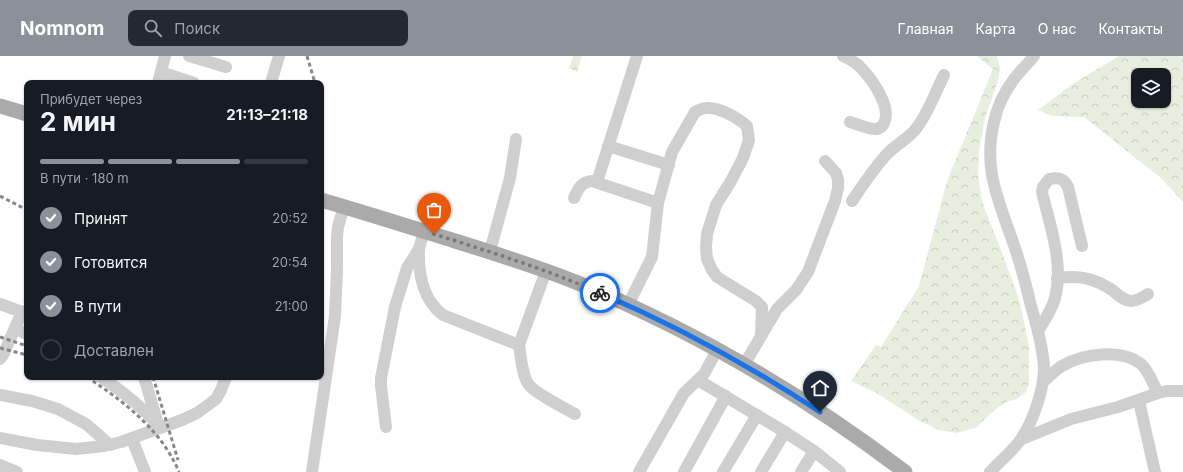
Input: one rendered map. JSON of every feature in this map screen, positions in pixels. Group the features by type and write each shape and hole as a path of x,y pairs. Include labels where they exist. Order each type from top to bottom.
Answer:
{"main road":[{"path":"0,106 24,113"},
{"path":"324,201 424,231 546,271 585,286 628,306 744,365 794,395 905,472"}],"lane":[{"path":"165,56 160,78 174,80"},
{"path":"189,56 226,67"},
{"path":"272,80 279,56"},
{"path":"597,182 637,56"},
{"path":"843,56 855,63 868,76 882,98 886,114 884,124 877,129 850,122"},
{"path":"990,472 1022,439 1033,417 1043,382 1044,368 1038,331 1018,254 994,185 990,168 990,138 1000,105 1015,78 1034,56"},
{"path":"852,201 887,154 906,139 922,120 944,75"},
{"path":"628,306 652,257 658,203 675,146 695,112 706,108 718,110 740,120 747,126 749,140 737,170 716,205 707,234 707,259 717,277 756,301 762,307 761,335"},
{"path":"490,252 510,178 516,139"},
{"path":"608,146 669,165"},
{"path":"744,365 778,309 796,290 808,272 835,201 838,188 836,173 825,161"},
{"path":"1038,331 1050,312 1055,298 1057,278 1057,254 1042,192 1043,187 1050,179 1061,178 1068,187 1082,246"},
{"path":"574,198 582,184 589,181 597,182 658,203"},
{"path":"312,472 335,316 337,237 338,227 344,206"},
{"path":"424,231 419,249 418,261 422,283 426,294 437,310 444,315 519,345"},
{"path":"386,427 381,378 395,307 407,268 419,249"},
{"path":"546,271 519,345 523,367 526,380 530,386 575,414"},
{"path":"1057,278 1071,277 1092,280 1109,288 1126,300 1130,301 1135,301 1148,294"},
{"path":"0,304 24,312"},
{"path":"0,359 24,314"},
{"path":"15,329 24,333"},
{"path":"639,472 684,393 706,372 717,350"},
{"path":"1043,382 1061,366 1081,358 1118,354 1133,359 1141,364 1158,393"},
{"path":"104,380 136,402 160,428"},
{"path":"145,380 160,428"},
{"path":"0,438 37,446 56,448 90,448 110,445 132,439 197,413 216,399 225,380"},
{"path":"698,380 785,432 814,451 840,472"},
{"path":"1022,439 1071,419 1139,401 1158,393 1167,391 1183,391"},
{"path":"0,395 32,401 58,409 86,424 110,445"},
{"path":"684,472 726,396"},
{"path":"1139,401 1155,472"},
{"path":"724,472 757,415"},
{"path":"761,472 785,432"},
{"path":"132,439 145,472"},
{"path":"801,472 814,451"},
{"path":"0,465 17,472"}],"green space":[{"path":"573,56 582,56 577,72 569,68"},
{"path":"977,56 997,56 1000,68 998,81 985,118 979,151 978,175 982,202 1019,299 1029,346 1029,382 1026,392 1017,399 1006,402 993,411 977,427 957,433 939,430 918,420 875,392 851,381 876,345 881,347 919,286 947,181 993,69"},
{"path":"1119,56 1183,56 1183,202 1161,178 1084,117 1052,116 1038,110 1074,83"}],"railway":[{"path":"307,56 314,80"},
{"path":"0,196 24,208"},
{"path":"0,337 24,345"},
{"path":"0,348 24,354"},
{"path":"91,380 128,407 152,430 162,443 179,472"},
{"path":"154,380 178,460"}],"way so far":[{"path":"434,234 521,262 578,283 600,293"}],"route":[{"path":"600,293 647,314 717,350 767,378 820,412"}]}
